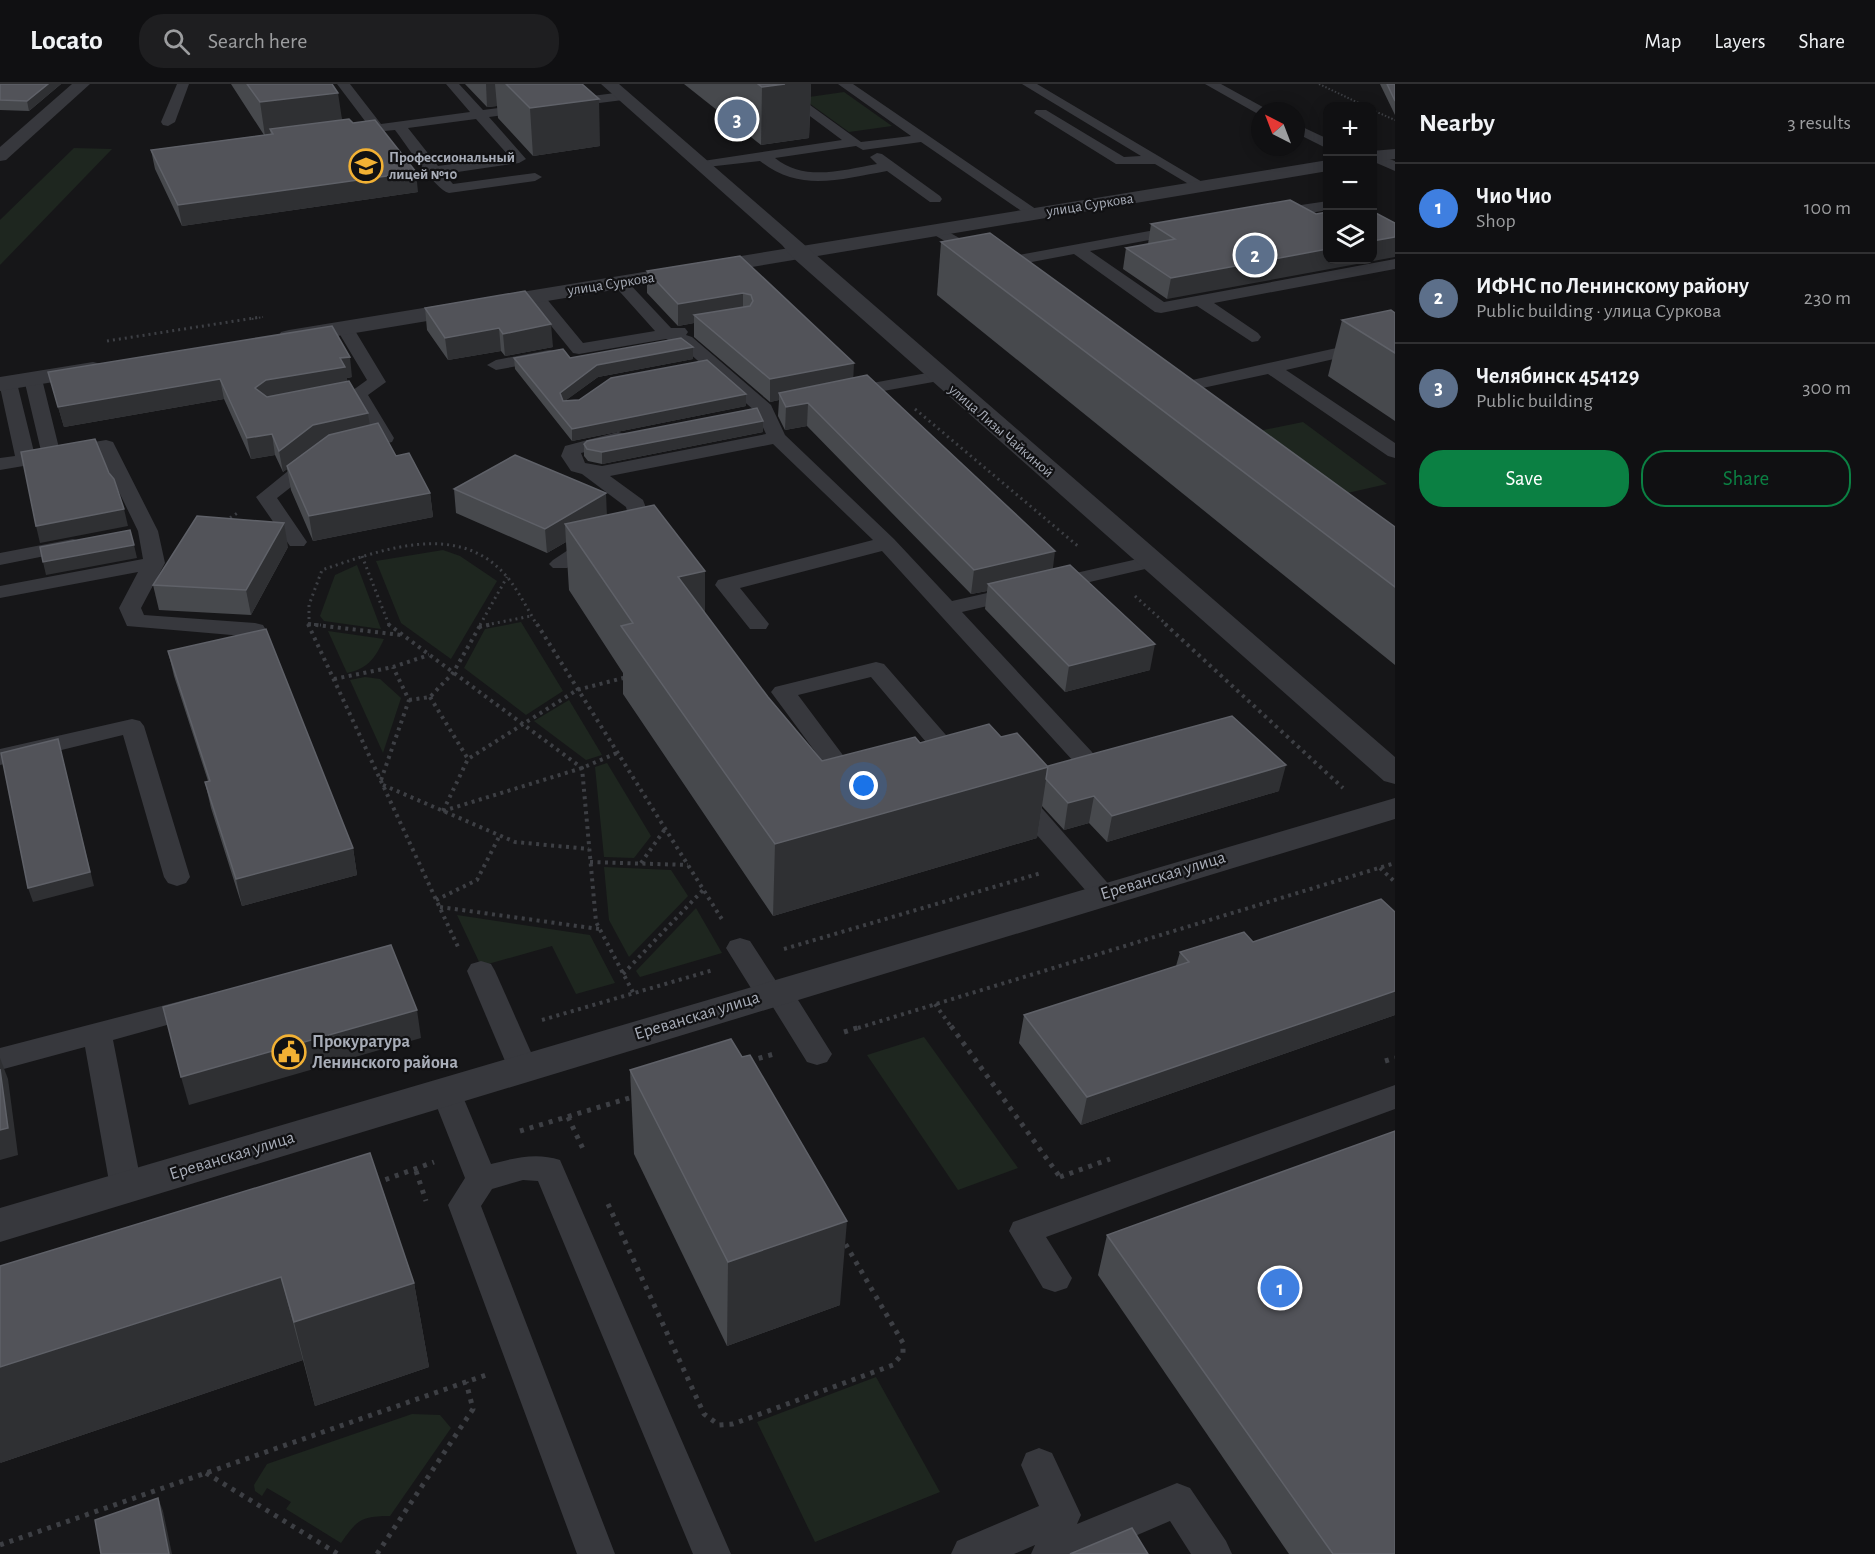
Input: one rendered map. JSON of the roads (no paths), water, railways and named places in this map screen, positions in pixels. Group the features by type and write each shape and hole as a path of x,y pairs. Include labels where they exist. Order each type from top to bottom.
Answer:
{"street":[{"path":"0,156 82,84"},
{"name":"улица Лизы Чайкиной","path":"616,90 789,241 799,253 938,376 1395,774"},
{"path":"1377,157 1395,154"},
{"name":"улица Суркова","path":"264,341 1323,166"},
{"path":"4,384 114,366"},
{"name":"Ереванская улица","path":"0,1225 1382,811"}],"lane":[{"path":"168,122 183,84"},
{"path":"343,84 377,128"},
{"path":"434,171 519,159 452,84"},
{"path":"773,84 935,199"},
{"path":"844,84 1035,214"},
{"path":"1028,84 1202,186"},
{"path":"1211,84 1251,105"},
{"path":"331,134 480,114 616,90"},
{"path":"1041,113 1121,161 1157,160"},
{"path":"398,125 449,189 535,177"},
{"path":"1305,133 1323,142"},
{"path":"703,165 858,144 923,138"},
{"path":"763,156 786,173 799,175 838,174 890,166"},
{"path":"1377,158 1395,167"},
{"path":"1257,217 1323,206"},
{"path":"975,268 1198,227"},
{"path":"936,230 995,264"},
{"path":"1078,250 1161,308 1395,264"},
{"path":"620,283 667,334 686,340 764,409 777,437 887,543 1083,757"},
{"path":"535,297 579,349"},
{"path":"1199,300 1252,337"},
{"path":"336,398 358,393 377,382 345,328"},
{"path":"496,365 700,329"},
{"path":"1181,406 1157,388 1395,340"},
{"path":"690,367 712,363"},
{"path":"1270,367 1395,452"},
{"path":"831,396 938,376"},
{"path":"33,379 51,455"},
{"path":"4,384 26,460"},
{"path":"297,542 266,497 324,452 385,438 358,393"},
{"path":"741,413 786,404"},
{"path":"560,564 638,513 636,504 590,471 578,466 571,456 572,450 639,434"},
{"path":"590,471 602,472 777,437"},
{"path":"0,464 106,446 148,531 154,563 130,608 135,621 255,630"},
{"path":"125,535 148,531"},
{"path":"0,559 91,542"},
{"path":"758,624 726,585 887,543"},
{"path":"948,609 1151,562"},
{"path":"0,592 154,563"},
{"path":"881,786 859,792 783,692 876,669 969,769 1076,863 1103,894"},
{"path":"0,758 132,726 177,877"},
{"path":"744,954 813,1048"},
{"path":"481,971 523,1068"},
{"path":"0,1059 221,1000"},
{"path":"97,1034 126,1187"},
{"path":"446,1092 481,1179"},
{"path":"1055,1278 1024,1231 1395,1097"},
{"path":"596,1554 465,1205 481,1179 523,1168 549,1169 712,1554"},
{"path":"970,1554 1062,1515 1039,1465"},
{"path":"1050,1554 1177,1500 1213,1554"}],"place":[{"name":"Челябинск 454129","path":"737,119"},
{"name":"Профессиональный лицей №10","path":"366,166"},
{"name":"ИФНС по Ленинскому району","path":"1255,255"},
{"name":"Прокуратура Ленинского района","path":"289,1052"},
{"name":"Чио Чио","path":"1280,1288"}]}
